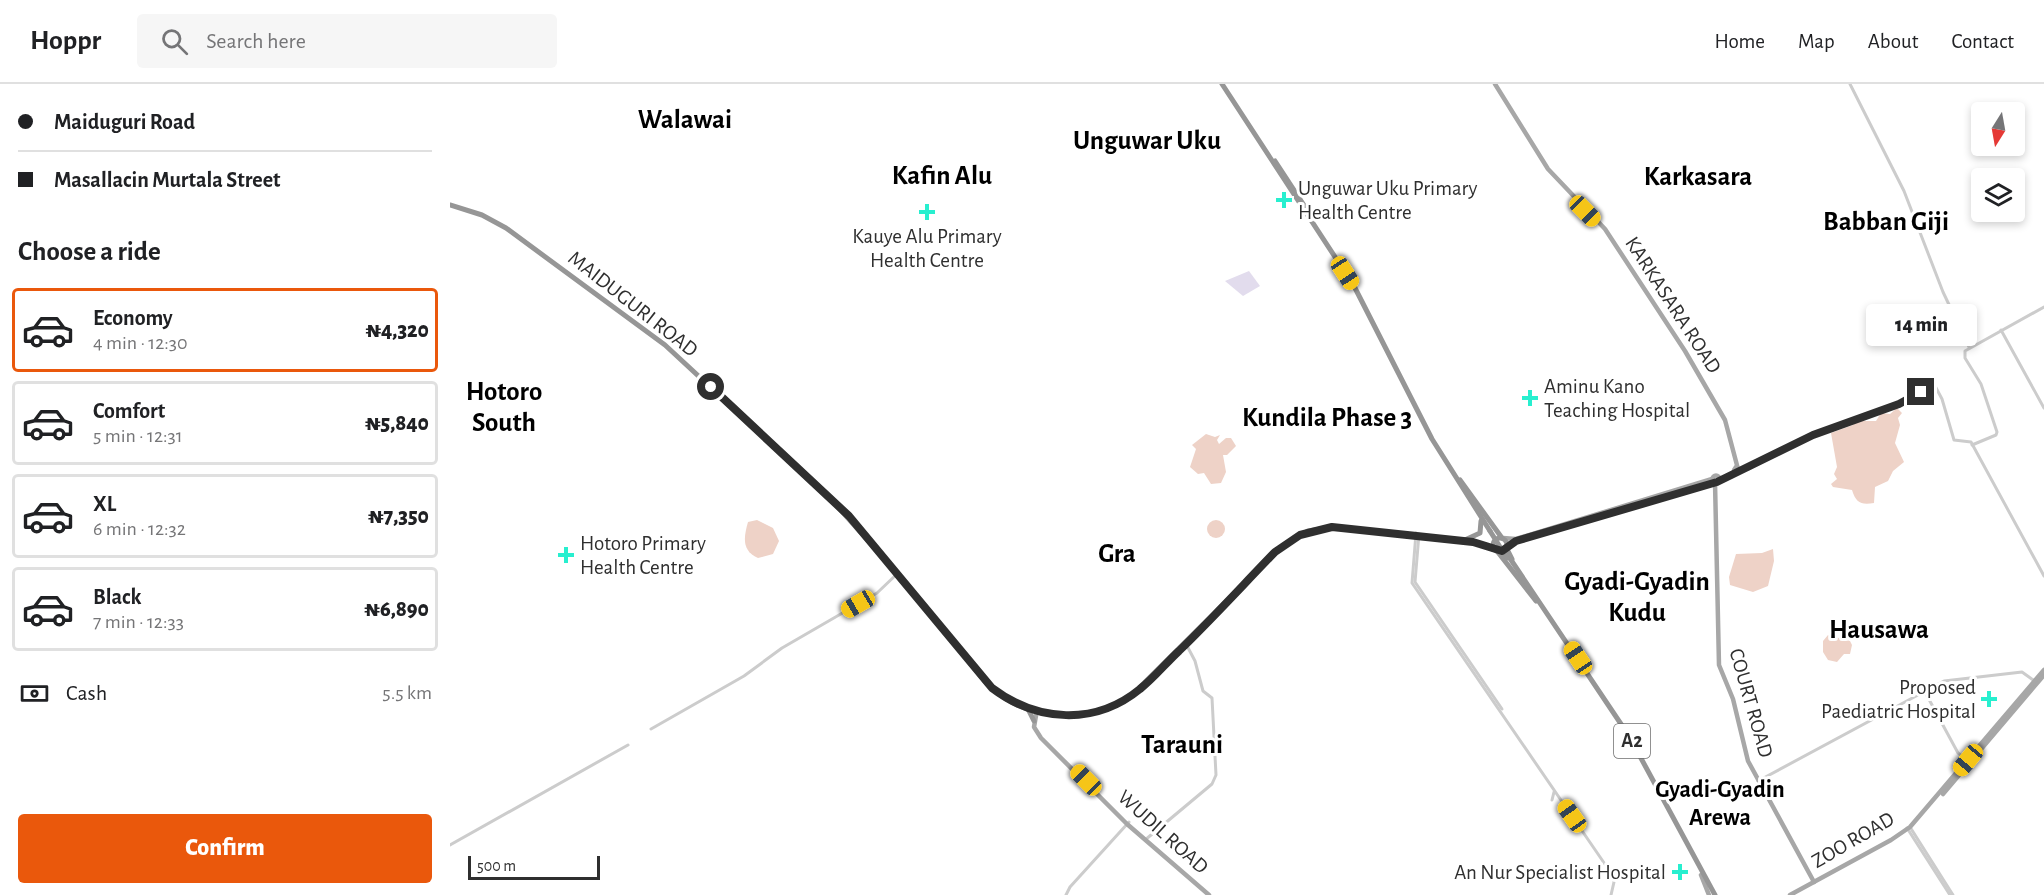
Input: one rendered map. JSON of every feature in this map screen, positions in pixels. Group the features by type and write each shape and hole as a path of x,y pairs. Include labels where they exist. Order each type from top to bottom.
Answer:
{"highway":[{"name":"A2","path":"1223,84 1357,286 1432,432 1493,542"},
{"name":"MAIDUGURI ROAD","path":"450,204 501,224 659,340 779,448 840,507 993,686 1019,703 1038,711 1084,712 1110,705 1138,688 1185,643 1274,550 1299,532 1320,526 1337,525 1478,543 1496,550"},
{"name":"A2","path":"1460,482 1629,736 1713,895"},
{"name":"A2","path":"1460,482 1502,538"},
{"path":"1467,539 1480,533 1481,521"},
{"name":"MAIDUGURI ROAD","path":"899,575 981,678 1005,698 1048,714 1078,715 1113,706 1141,688 1275,552 1300,535 1332,527 1418,537 1493,542"},
{"path":"1502,538 1507,546 1496,550 1493,542 1502,538"},
{"name":"A2","path":"1507,546 1536,599"},
{"name":"A2","path":"1496,550 1536,599"},
{"path":"1027,708 1035,722 1041,716 1048,714"}],"main road":[{"name":"KARKASARA ROAD","path":"1493,84 1537,158 1608,234 1690,357 1725,420 1736,470"},
{"path":"1507,546 1516,540 1716,480 1736,470"},
{"name":"COURT ROAD","path":"1716,480 1720,662 1736,702 1750,759 1759,780 1815,882"},
{"path":"1502,538 1516,540"},
{"name":"ZOO ROAD","path":"1797,895 1909,829 2044,670"},
{"name":"ZOO ROAD","path":"1790,895 1909,829 2044,675"},
{"path":"1035,722 1038,711"},
{"name":"WUDIL ROAD","path":"1035,722 1035,730 1042,738 1128,823 1211,895"}],"street":[{"path":"1850,85 1920,228 1926,249 1969,347"},
{"path":"1972,445 1997,434 1981,384 1965,357 1965,351 2044,307"},
{"path":"2001,330 2044,408"},
{"path":"1736,470 1749,468 1813,435 1899,404 1934,384 1942,399 1954,440 1957,443 1968,440 1972,445 2044,576"},
{"path":"1418,537 1412,583 1611,873 1614,882 1611,895"},
{"path":"1418,537 1415,582 1502,709"},
{"path":"651,729 744,676 782,648 877,593 899,575"},
{"path":"1146,839 1214,782 1216,775 1212,698 1203,690 1195,661 1185,643"},
{"path":"1759,780 1944,681 1970,676 2022,672 2036,682"},
{"path":"1924,692 1958,753 1968,760"},
{"path":"450,845 628,745"},
{"path":"1554,790 1554,801 1564,804"},
{"path":"1066,895 1070,887 1128,823"},
{"path":"1909,829 1952,895"}],"shaded area":[{"path":"1249,271 1260,286 1243,296 1225,281"},
{"path":"1897,408 1902,413 1898,418 1900,425 1895,443 1904,462 1893,471 1888,481 1875,487 1874,503 1860,502 1855,498 1852,490 1833,487 1831,484 1837,479 1834,474 1837,467 1831,433 1853,425 1855,421 1876,421 1881,413 1890,414"},
{"path":"1206,434 1215,437 1220,435 1217,440 1219,444 1226,438 1231,438 1236,446 1227,455 1223,455 1226,472 1221,483 1211,484 1204,473 1198,474 1190,467 1196,449 1192,445"},
{"path":"757,520 773,528 779,541 773,554 758,558 749,551 745,543 748,522"},
{"path":"1216,520 1222,523 1225,529 1222,535 1216,538 1210,535 1207,529 1210,523"},
{"path":"1773,549 1774,561 1768,586 1753,592 1730,585 1729,577 1736,554 1762,553"},
{"path":"1828,635 1850,641 1852,645 1850,654 1844,654 1837,662 1828,660 1823,652 1823,641"}],"place":[{"name":"Unguwar Uku Primary Health Centre","path":"1284,200"},
{"name":"Kauye Alu Primary Health Centre","path":"927,212"},
{"name":"Aminu Kano Teaching Hospital","path":"1530,398"},
{"name":"Hotoro Primary Health Centre","path":"566,555"},
{"name":"Proposed Paediatric Hospital","path":"1989,699"},
{"name":"An Nur Specialist Hospital","path":"1680,872"}],"district":[{"name":"Walawai","path":"685,119"},
{"name":"Unguwar Uku","path":"1147,140"},
{"name":"Kafin Alu","path":"942,175"},
{"name":"Karkasara","path":"1698,176"},
{"name":"Babban Giji","path":"1886,221"},
{"name":"Hotoro South","path":"504,406"},
{"name":"Kundila Phase 3","path":"1327,417"},
{"name":"Gra","path":"1117,553"},
{"name":"Gyadi-Gyadin Kudu","path":"1637,596"},
{"name":"Hausawa","path":"1879,629"},
{"name":"Tarauni","path":"1182,744"},
{"name":"Gyadi-Gyadin Arewa","path":"1720,804"}],"route":[{"path":"711,387 849,516 975,671 992,688 1010,701 1032,710 1068,716 1104,710 1138,691 1275,552 1287,542 1308,531 1342,528 1478,543 1502,551 1516,541 1717,482 1725,476 1749,468 1813,435 1899,404 1921,392"}]}
